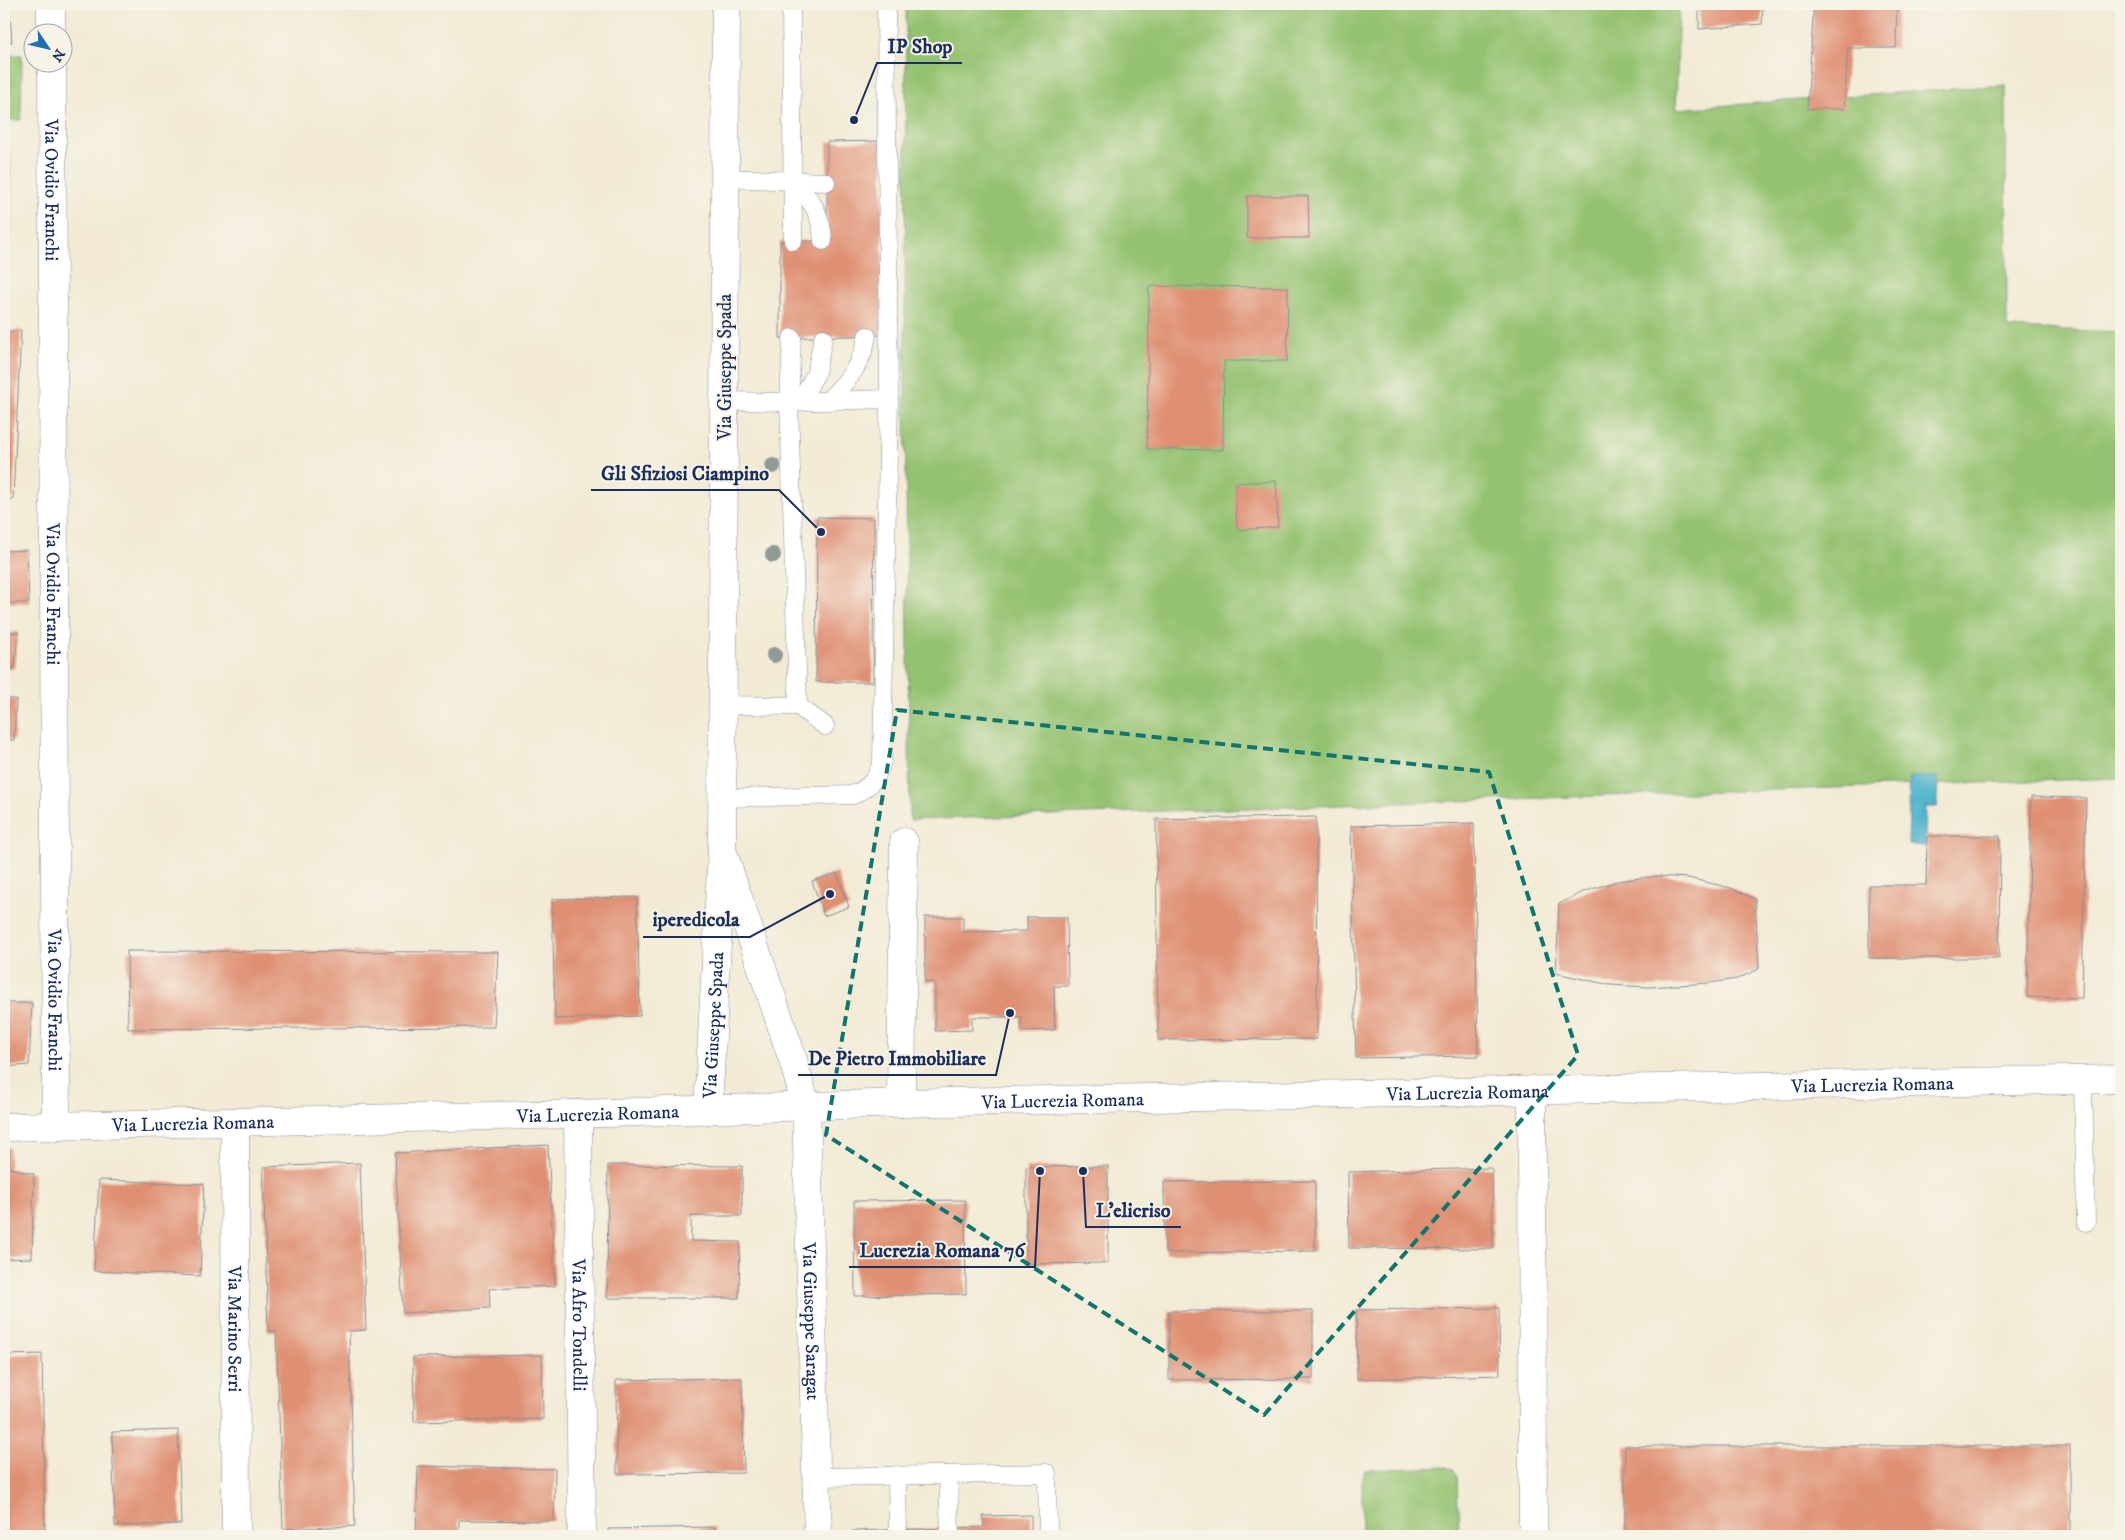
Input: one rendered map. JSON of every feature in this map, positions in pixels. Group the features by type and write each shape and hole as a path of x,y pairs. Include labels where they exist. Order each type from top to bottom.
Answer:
{"street":[{"path":"51,4 52,22"},
{"name":"Via Giuseppe Spada","path":"708,1110 722,850 726,4"},
{"name":"Via Ovidio Franchi","path":"52,72 56,1128"},
{"path":"901,1103 904,842"},
{"name":"Via Giuseppe Spada","path":"722,850 793,1060 806,1106"},
{"name":"Via Lucrezia Romana","path":"4,1127 56,1128 901,1103 2121,1079"},
{"path":"1532,1090 1533,1536"},
{"name":"Via Giuseppe Saragat","path":"806,1106 818,1536"},
{"name":"Via Afro Tondelli","path":"578,1114 582,1536"},
{"name":"Via Marino Serri","path":"235,1123 236,1536"}],"lane":[{"path":"791,4 793,241"},
{"path":"722,798 853,795 864,790 873,782 879,772 882,761 889,399 885,181 886,4"},
{"path":"725,178 826,182"},
{"path":"792,181 814,204 822,230 823,241"},
{"path":"828,400 852,374 865,348 867,336"},
{"path":"792,338 795,401 798,706"},
{"path":"795,401 816,373 823,338"},
{"path":"724,401 889,399"},
{"path":"723,704 798,706 825,726"},
{"path":"2083,1080 2086,1222"},
{"path":"817,1477 1047,1473 1048,1536"},
{"path":"897,1475 898,1536"},
{"path":"948,1475 950,1536"}],"highlighted area":[{"path":"897,710 1489,772 1578,1055 1264,1415 826,1135"}],"green space":[{"path":"906,4 1679,4 1676,109 2006,85 2007,328 2121,332 2121,778 910,820 905,392"},
{"path":"4,55 22,55 21,120 4,120"},
{"path":"1446,1467 1454,1470 1457,1476 1459,1536 1362,1536 1362,1478 1365,1470"}],"water":[{"path":"1910,777 1938,777 1937,807 1926,807 1925,846 1908,845"}],"building":[{"path":"4,4 9,4 12,42 4,42"},
{"path":"1699,4 1763,4 1762,24 1699,29"},
{"path":"1814,4 1897,4 1896,48 1848,48 1844,109 1807,109"},
{"path":"883,141 882,335 780,338 780,241 827,241 827,142"},
{"path":"4,152 10,153 10,237 4,237"},
{"path":"1247,196 1308,196 1309,238 1247,238"},
{"path":"1149,286 1288,287 1287,361 1224,361 1223,450 1147,449"},
{"path":"21,330 13,499 4,499 4,332"},
{"path":"1276,481 1278,527 1237,530 1235,483"},
{"path":"817,517 874,518 873,682 816,682"},
{"path":"27,550 29,603 4,603 4,551"},
{"path":"18,632 15,668 4,670 4,633"},
{"path":"4,699 16,699 14,740 4,740"},
{"path":"2031,797 2086,798 2082,998 2027,997"},
{"path":"1316,817 1317,1039 1158,1040 1156,819"},
{"path":"1474,823 1478,1056 1356,1058 1351,826"},
{"path":"1927,836 2000,836 1999,958 1869,958 1869,885 1926,885"},
{"path":"837,873 849,907 824,916 812,881"},
{"path":"1657,876 1688,878 1731,888 1755,899 1759,969 1737,979 1649,987 1610,985 1556,973 1559,904 1583,892 1617,881"},
{"path":"5,877 7,931 4,931"},
{"path":"637,897 640,1016 555,1019 552,899"},
{"path":"925,917 963,917 963,932 1027,931 1027,917 1067,917 1068,986 1054,986 1055,1030 1021,1031 1021,1017 972,1017 972,1030 935,1031 935,982 925,982"},
{"path":"127,951 498,952 494,1027 128,1029"},
{"path":"4,1003 32,1003 29,1065 4,1067"},
{"path":"548,1145 555,1286 489,1289 490,1308 403,1313 395,1153"},
{"path":"4,1148 10,1148 9,1168 34,1174 32,1258 4,1259"},
{"path":"360,1163 366,1330 349,1331 355,1526 283,1529 276,1331 268,1331 263,1167"},
{"path":"608,1165 742,1166 742,1216 691,1216 691,1241 740,1242 739,1298 607,1298"},
{"path":"1108,1166 1108,1263 1026,1264 1026,1167"},
{"path":"1492,1168 1493,1249 1349,1248 1348,1172"},
{"path":"99,1180 204,1184 200,1276 94,1271"},
{"path":"1315,1181 1315,1251 1165,1253 1164,1182"},
{"path":"965,1200 966,1294 855,1296 854,1201"},
{"path":"1499,1308 1500,1375 1357,1379 1356,1310"},
{"path":"1169,1311 1313,1311 1313,1379 1169,1380"},
{"path":"42,1354 45,1536 4,1536 4,1355"},
{"path":"542,1355 543,1419 414,1422 413,1357"},
{"path":"742,1378 744,1473 617,1474 616,1380"},
{"path":"178,1430 181,1524 115,1526 112,1432"},
{"path":"1625,1446 2070,1446 2070,1536 1625,1536"},
{"path":"418,1466 555,1469 554,1521 459,1520 459,1536 416,1536"},
{"path":"1031,1515 1031,1536 853,1536 852,1531 984,1527 983,1516"},
{"path":"715,1527 715,1536 608,1536 608,1529"}],"place":[{"name":"IP Shop","path":"854,120"},
{"name":"Gli Sfiziosi Ciampino","path":"821,532"},
{"name":"iperedicola","path":"830,894"},
{"name":"De Pietro Immobiliare","path":"1010,1013"},
{"name":"Lucrezia Romana 76","path":"1040,1171"},
{"name":"L'elicriso","path":"1083,1171"}]}
